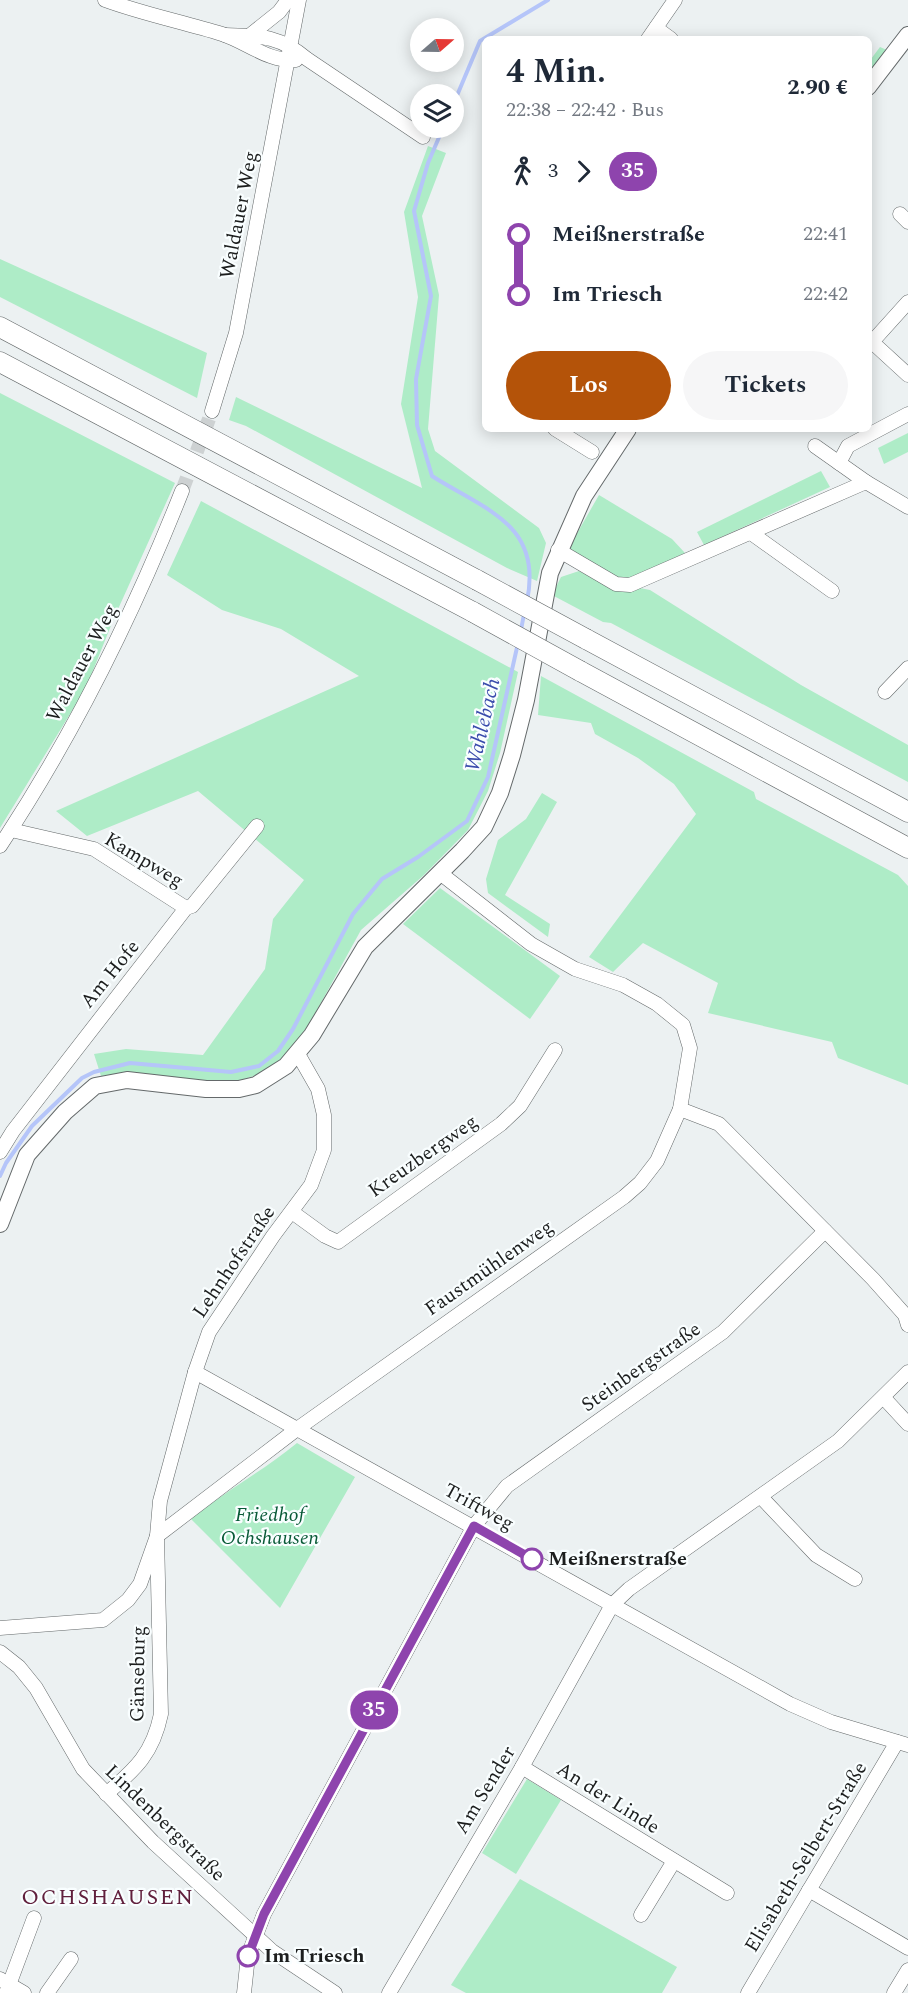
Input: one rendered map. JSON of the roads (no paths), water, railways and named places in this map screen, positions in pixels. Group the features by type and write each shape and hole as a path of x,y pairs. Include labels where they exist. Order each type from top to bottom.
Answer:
{"highway":[{"path":"0,327 908,812"},
{"path":"0,362 472,612 908,848"}],"main road":[{"path":"872,82 908,35"},
{"path":"0,1224 27,1155 65,1112 95,1086 128,1080 206,1089 239,1089 256,1085 273,1076 298,1054 365,946 440,873 484,826 500,793 520,722 546,589 558,550 584,496 626,432"}],"street":[{"path":"105,0 132,10 225,35 271,57 288,61 307,59"},
{"path":"249,36 279,12 288,0"},
{"name":"Waldauer Weg","path":"212,411 236,333 299,0"},
{"path":"652,34 675,0"},
{"path":"225,35 269,37 291,45 307,59 410,128"},
{"path":"908,302 872,342 908,375"},
{"path":"839,463 848,446 908,414"},
{"path":"560,432 592,452"},
{"path":"815,446 866,482 908,507"},
{"path":"558,550 616,584 630,585 866,482"},
{"name":"Waldauer Weg","path":"0,846 123,633 182,491"},
{"path":"751,533 832,591"},
{"path":"885,692 908,668"},
{"name":"Am Hofe","path":"0,1152 73,1051 186,908 192,906 257,826"},
{"name":"Kampweg","path":"11,830 94,849 186,908"},
{"name":"Faustmühlenweg","path":"157,1536 297,1429 624,1197 640,1183 657,1161 680,1109 690,1048 683,1025 657,1004 623,985 575,969 531,944 440,873"},
{"name":"Kreuzbergweg","path":"292,1212 325,1236 338,1242 501,1124 520,1106 555,1050"},
{"name":"Lehnhofstraße","path":"157,1536 160,1502 195,1372 209,1332 273,1236 311,1185 324,1150 324,1115 318,1089 298,1054"},
{"path":"680,1109 719,1124 873,1279 905,1315 908,1325"},
{"name":"Steinbergstraße","path":"474,1526 507,1486 723,1332 825,1232"},
{"name":"Triftweg","path":"195,1372 790,1704 831,1722 902,1743"},
{"path":"612,1605 629,1589 838,1441 908,1372"},
{"path":"884,1398 908,1424"},
{"path":"761,1497 816,1555 855,1579"},
{"path":"244,1993 248,1956 264,1914 474,1526"},
{"path":"0,1628 103,1620 123,1604 140,1584 157,1536"},
{"name":"Gänseburg","path":"106,1794 143,1759 156,1738 161,1714 157,1536"},
{"name":"Am Sender","path":"390,1993 522,1767 612,1605"},
{"name":"Lindenbergstraße","path":"0,1652 19,1667 36,1688 83,1769 153,1842 255,1936 335,1993"},
{"name":"Elisabeth-Selbert-Straße","path":"748,1993 902,1743"},
{"name":"An der Linde","path":"522,1767 727,1893"},
{"path":"641,1915 674,1861"},
{"path":"810,1890 908,1948"},
{"path":"24,1993 5,1986 34,1918"},
{"path":"47,1993 71,1959"},
{"path":"894,1993 908,1970"}],"waterway":[{"name":"Wahlebach","path":"488,36 548,0"},
{"name":"Wahlebach","path":"462,84 482,40"},
{"name":"Wahlebach","path":"439,138 428,163 414,211 431,296 416,379 417,425 432,476 490,510 518,537 526,554 530,575 527,601"},
{"name":"Wahlebach","path":"521,630 524,614"},
{"name":"Wahlebach","path":"0,1176 6,1163 32,1126 82,1078 94,1072 130,1063 231,1072 259,1066 278,1051 293,1029 353,914 382,879 418,857 467,821 488,777 518,643"}],"tunnel":[{"path":"182,491 212,411"}],"place":[{"name":"Meißnerstraße","path":"532,1559"},
{"name":"Im Triesch","path":"248,1956"}],"district":[{"name":"OCHSHAUSEN","path":"108,1897"}],"park label":[{"name":"Friedhof Ochshausen","path":"270,1526"}]}
